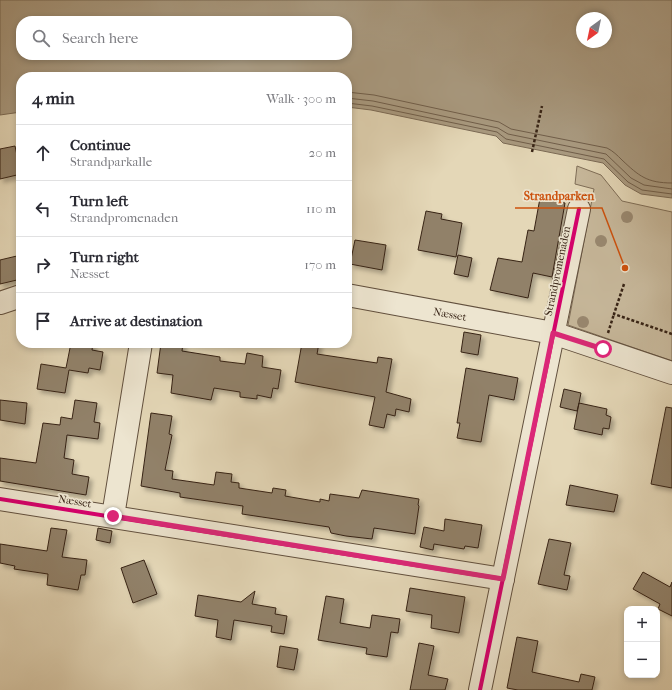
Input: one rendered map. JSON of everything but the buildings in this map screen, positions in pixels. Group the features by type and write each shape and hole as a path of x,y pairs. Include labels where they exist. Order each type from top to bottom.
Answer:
{"street":[{"name":"Strandpromenaden","path":"480,690 579,209"},
{"name":"Næsset","path":"352,296 553,333 672,373"},
{"path":"0,303 16,298"},
{"path":"113,516 140,348"},
{"name":"Næsset","path":"0,498 503,579"}],"path":[{"path":"532,152 542,106"},
{"path":"624,284 614,314 672,334"}],"shaded area":[{"path":"577,166 601,175 622,201 672,212 672,361 568,325 594,189 575,184"}],"water":[{"path":"0,0 672,0 672,198 641,194 625,185 603,163 503,143 496,136 371,110 352,108 352,72 16,72 16,113 0,115"}],"cycle path":[{"path":"480,690 579,209"},
{"path":"0,499 503,579"}],"place":[{"name":"Strandparken","path":"625,268"}],"route":[{"path":"113,516 503,579 553,333 603,349"}]}
